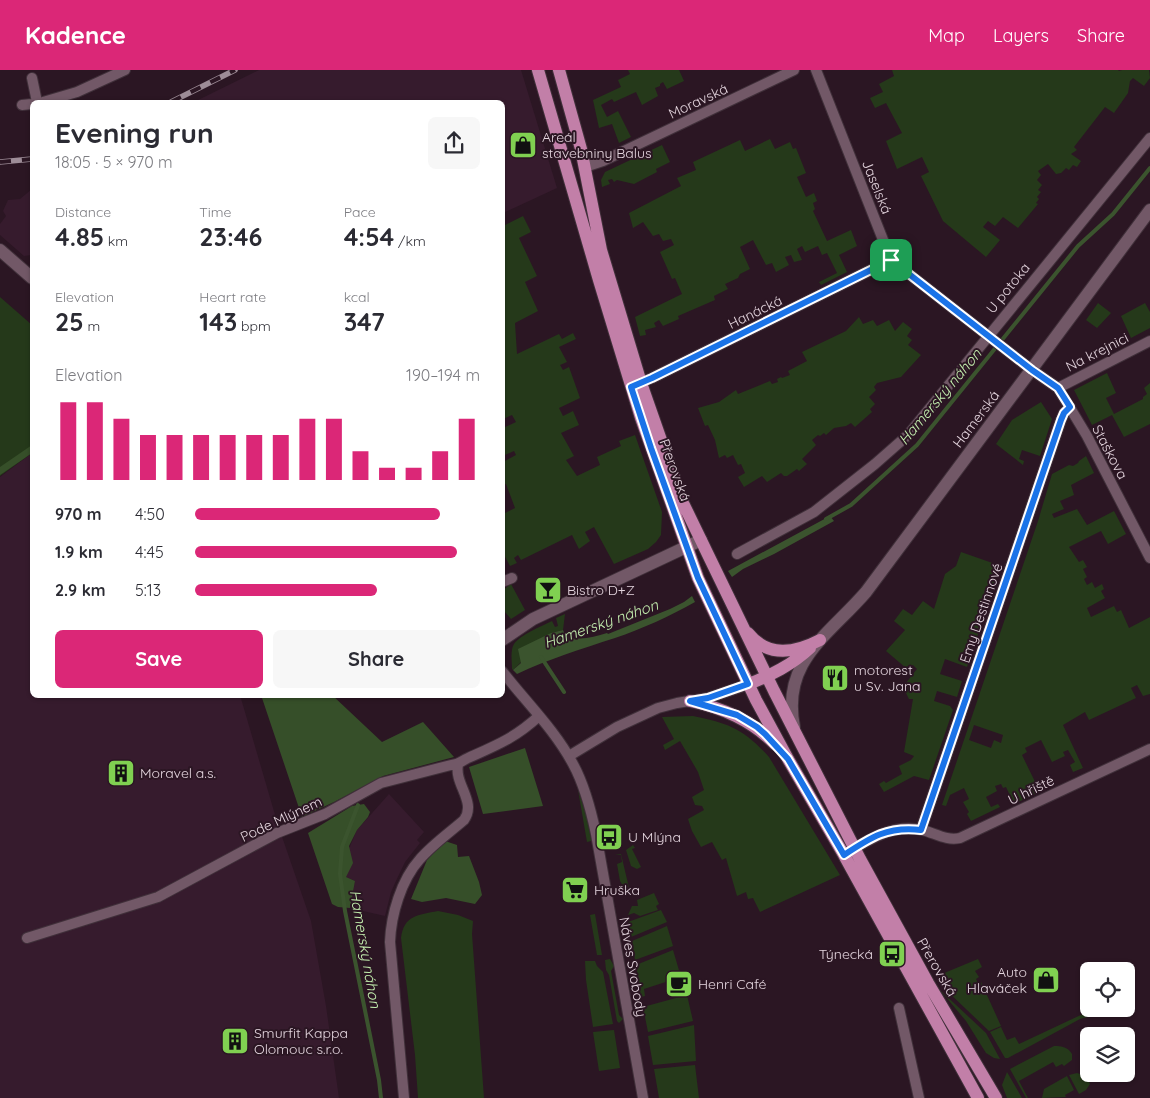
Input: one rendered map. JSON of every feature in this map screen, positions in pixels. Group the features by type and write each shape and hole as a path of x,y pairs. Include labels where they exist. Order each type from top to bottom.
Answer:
{"main road":[{"name":"Přerovská","path":"538,70 686,547 698,578 748,684 788,759 850,851 996,1098"},
{"name":"Přerovská","path":"559,70 576,130 602,250 636,385 678,490 700,540 796,735 850,851 978,1098"},
{"path":"739,620 751,637 775,651 798,650 820,640"},
{"path":"748,684 795,661 820,640"},
{"path":"690,701 726,711 746,720 765,734 788,759"}],"street":[{"path":"49,100 77,92 125,70"},
{"name":"Moravská","path":"585,167 794,70"},
{"name":"Jaselská","path":"816,70 891,260"},
{"path":"32,78 37,100"},
{"name":"U potoka","path":"738,554 814,512 875,464 908,434 990,337 1150,138"},
{"name":"Hamerská","path":"796,735 791,703 794,682 802,664 820,640 866,592 1150,210"},
{"path":"0,250 30,276"},
{"path":"891,260 1032,370"},
{"name":"Hanácká","path":"636,385 891,260"},
{"name":"Na krejnici","path":"1058,388 1150,340"},
{"name":"Staškova","path":"1032,370 1058,388 1070,407 1150,558"},
{"name":"Emy Destinnové","path":"921,830 1061,420 1064,413 1070,407"},
{"path":"505,638 542,615 700,540"},
{"name":"Náves Svobody","path":"507,676 569,756 581,778 593,817 643,1098"},
{"path":"569,756 646,712 664,706 708,698 748,684"},
{"name":"Pode Mlýnem","path":"27,938 158,898 277,833 325,814 381,783 451,765 458,765 468,758 512,738 539,716"},
{"name":"U hřiště","path":"921,830 947,838 960,838 1150,749"},
{"path":"404,1098 390,930 396,906 414,867 427,852 464,820 467,814 468,805 458,773 458,765"},
{"path":"850,851 876,836 893,830 909,828 921,830"},
{"path":"899,1008 919,1098"}],"shaded area":[{"name":"Areál stavebniny Balus","path":"259,70 521,70 557,188 505,212 505,100 198,100"},
{"path":"628,70 679,70 684,81 667,89 663,82 655,88 658,96 642,105 636,92 614,102 612,99 601,105 607,117 618,111 631,137 619,143 612,124 599,128 593,100 621,87 618,80 630,74"},
{"path":"892,70 1149,70 1150,78 1144,86 1133,78 1130,81 1128,93 1114,113 1105,107 1074,147 1077,150 1071,154 1081,161 1077,167 1073,165 1069,170 1066,168 1061,173 1056,174 1048,164 1038,171 1041,175 1037,180 1042,185 1038,190 1041,192 1037,197 1039,199 1036,203 1038,204 1018,228 1003,217 995,226 988,221 983,227 1000,240 986,257 943,221 921,176 929,172 922,157 897,169 886,141 902,133 886,103 875,108 870,98 883,92 879,84 894,76"},
{"path":"770,139 775,149 790,142 793,149 796,148 806,173 797,177 806,197 814,193 817,201 813,203 815,209 813,211 827,241 851,230 857,246 839,255 847,272 821,285 819,282 837,273 827,253 822,255 818,246 805,252 802,246 797,249 802,260 794,262 791,255 785,257 789,265 776,272 772,263 766,265 753,240 740,247 750,269 740,274 738,278 725,284 728,289 714,296 715,300 678,316 679,319 663,326 659,320 654,323 656,327 645,330 646,335 640,336 635,317 682,294 675,278 672,279 660,252 674,245 671,239 663,241 659,234 653,236 643,222 633,228 629,213 681,186 677,178 696,170 693,162 740,140 745,151"},
{"path":"662,145 670,162 656,169 657,172 634,184 617,180 614,182 612,179 608,180 610,184 602,187 601,180 605,172"},
{"path":"30,191 30,255 24,256 0,235 0,224 6,216 3,211 8,200 20,199"},
{"path":"523,216 531,232 519,238 537,276 525,282 538,311 515,323 517,354 559,334 562,339 573,333 576,339 559,347 567,362 560,365 563,370 569,367 580,398 559,408 563,416 573,411 579,425 561,433 574,456 566,460 577,476 600,465 597,457 621,446 619,441 635,435 662,512 661,535 656,542 648,549 614,564 594,527 585,532 590,541 579,549 572,535 521,560 518,555 514,558 517,563 510,566 505,557 505,513 515,508 505,484 505,461 516,455 514,451 505,455 505,427 516,422 512,415 505,418 505,225"},
{"path":"0,297 30,323 30,454 0,476"},
{"path":"1098,303 1111,313 1097,328 1086,320"},
{"path":"1145,303 1150,312 1150,328 1131,338 1121,316"},
{"path":"859,317 863,324 873,320 877,326 889,320 895,331 903,322 912,329 907,336 912,340 908,345 921,355 901,377 877,383 874,387 876,390 869,397 875,404 870,409 872,412 855,427 851,423 834,428 826,435 824,433 820,436 818,435 812,440 816,445 802,459 807,464 799,471 797,469 787,476 781,473 767,482 762,476 744,487 738,477 745,473 741,464 738,465 733,455 727,458 725,455 719,458 715,440 708,425 705,426 698,408 719,402 736,390 738,394 770,381 772,384 778,382 777,379 790,375 788,371 807,361 802,352 846,331"},
{"path":"1107,373 1116,393 1106,398 1114,414 1143,399 1147,394 1144,388 1150,383 1150,424 1124,437 1112,415 1092,425 1074,390"},
{"path":"1041,402 1052,419 1040,456 1022,450 1019,459 1024,461 1023,465 996,444 1012,420"},
{"path":"30,446 30,454 0,475 0,467"},
{"path":"30,454 30,698 241,698 278,825 311,921 326,1006 339,1098 0,1098 0,477"},
{"path":"1086,456 1094,473 1071,485 1074,495 1060,501 1064,509 1052,514 1054,518 1077,509 1087,525 1114,511 1126,534 1108,544 1101,531 1069,547 1079,562 1083,560 1087,567 1083,569 1087,577 1084,579 1087,585 1092,582 1095,588 1102,584 1104,589 1101,591 1105,598 1087,608 1091,617 1114,606 1117,612 1121,610 1129,628 1150,617 1150,694 1143,696 1137,685 1131,688 1136,698 1089,720 1085,712 1063,725 1083,768 1073,772 1070,765 1075,762 1068,750 1063,752 1065,756 1052,762 1041,740 1025,748 1027,752 1022,755 1040,792 1014,804 1006,787 1003,788 1001,784 995,786 997,791 986,797 991,807 998,804 1000,807 971,821 967,814 969,812 963,802 969,799 964,788 950,795 946,806 942,805 1038,521 1052,474 1069,465 1073,466","holes":["974,725 1003,735 1001,743 994,740 991,748 969,740"]},
{"path":"830,516 834,521 743,569 732,577 728,571"},
{"path":"961,552 1001,566 967,667 945,659 940,674 962,681 957,697 937,691 934,701 950,706 953,710 929,780 914,776 884,792 879,784 884,781 886,783 902,774 899,766 911,760 914,756 904,752 913,699 909,699 902,688 917,669 913,665 906,668 886,651 905,630 894,621 903,609 912,615 923,601 934,609 945,574 956,566"},
{"path":"511,584 525,610 511,619 505,612 505,588"},
{"path":"692,596 695,602 646,626 553,659 517,674 513,670 521,663 518,649 551,633 563,630 565,635 575,638 608,634 670,609"},
{"path":"565,614 563,630 551,633 513,670 512,649 514,644 521,637 552,621 555,627 558,626 556,618"},
{"path":"262,698 335,698 382,742 423,722 454,757 383,776 302,817"},
{"path":"693,716 716,721 735,729 760,747 769,757 840,875 760,912 753,898 748,899 746,892 737,896 726,858 722,860 712,842 701,847 688,819 704,810 702,806 695,805 692,797 704,790 698,772 680,741 665,750 663,745 674,739 662,717"},
{"path":"525,748 543,806 483,814 469,767"},
{"path":"578,790 586,814 591,839 591,841 587,842"},
{"path":"389,794 424,832 417,840 420,843 405,862 395,883 385,916 350,908 355,881 346,877 344,860 357,830"},
{"path":"364,804 370,812 357,830 349,846 353,863 346,877 355,881 350,908 338,907 332,904 308,833 352,806"},
{"path":"445,841 457,845 458,857 469,856 482,895 475,904 446,898 422,902 411,899 427,860"},
{"path":"633,845 635,848 632,849 641,867 637,869 631,866 626,850"},
{"path":"621,854 630,892 628,897 629,889 622,890 623,886 620,881 617,864 622,862 621,855 615,855"},
{"path":"654,893 659,904 656,906 658,910 640,916 634,913 628,915 632,906 638,906 637,900"},
{"path":"661,910 667,922 631,937 628,922"},
{"path":"438,911 458,915 473,921 472,934 484,1098 418,1098 415,1055 401,938 405,925 413,917"},
{"path":"595,914 602,955 597,955 590,915"},
{"path":"667,926 673,946 635,960 632,941"},
{"path":"673,950 681,977 644,989 645,996 641,997 636,965"},
{"path":"610,959 614,966 611,971 619,1015 623,1019 619,1023 617,1021 609,975 606,970 605,960"},
{"path":"978,959 982,967 975,971 979,977 976,979 978,983 981,982 1001,1026 989,1031 945,989 937,976"},
{"path":"585,961 595,961 603,972 613,1024 593,1027"},
{"path":"940,990 986,1033 1000,1059 986,1053 966,1021"},
{"path":"687,995 693,1021 648,1032 643,1007"},
{"path":"1080,1015 1080,1017 1087,1017 1008,1058 1005,1058 990,1032 1001,1027 1007,1040 1015,1037 1019,1044"},
{"path":"694,1025 696,1061 653,1065 648,1036"},
{"path":"614,1030 620,1068 599,1071 593,1032"},
{"path":"1054,1046 1067,1048 1072,1054 1072,1060 1064,1066 1062,1064 1056,1067 1053,1062 1019,1081 1028,1098 1026,1098 1010,1069"},
{"path":"695,1065 699,1098 659,1098 654,1069"},
{"path":"1007,1072 1022,1098 1007,1098 1002,1085"},
{"path":"1080,1074 1080,1082 1089,1082 1090,1084 1086,1090 1079,1094 1069,1075"},
{"path":"1067,1076 1074,1090 1065,1095 1066,1097 1042,1098 1044,1089"}],"waterway":[{"name":"Hamerský náhon","path":"826,519 851,505 917,445 1078,246 1113,214 1150,168"},
{"path":"541,657 564,692"},
{"name":"Hamerský náhon","path":"358,805 342,847 340,874 345,911 381,1098"}],"railway":[{"path":"175,100 235,70"},
{"path":"0,162 30,159"}],"place":[{"name":"Areál stavebniny Balus","path":"523,145"},
{"name":"Bistro D+Z","path":"548,590"},
{"name":"motorest u Sv. Jana","path":"835,678"},
{"name":"Moravel a.s.","path":"121,773"},
{"name":"U Mlýna","path":"609,837"},
{"name":"Hruška","path":"575,890"},
{"name":"Týnecká","path":"892,954"},
{"name":"Auto Hlaváček","path":"1046,980"},
{"name":"Henri Café","path":"679,984"},
{"name":"Smurfit Kappa Olomouc s.r.o.","path":"235,1041"}],"route":[{"path":"891,260 1032,370 1058,388 1070,407 1064,413 1061,420 921,830 909,828 888,832 862,843 844,855 788,759 765,734 737,715 690,701 708,698 748,684 698,578 631,387 891,260"}]}
